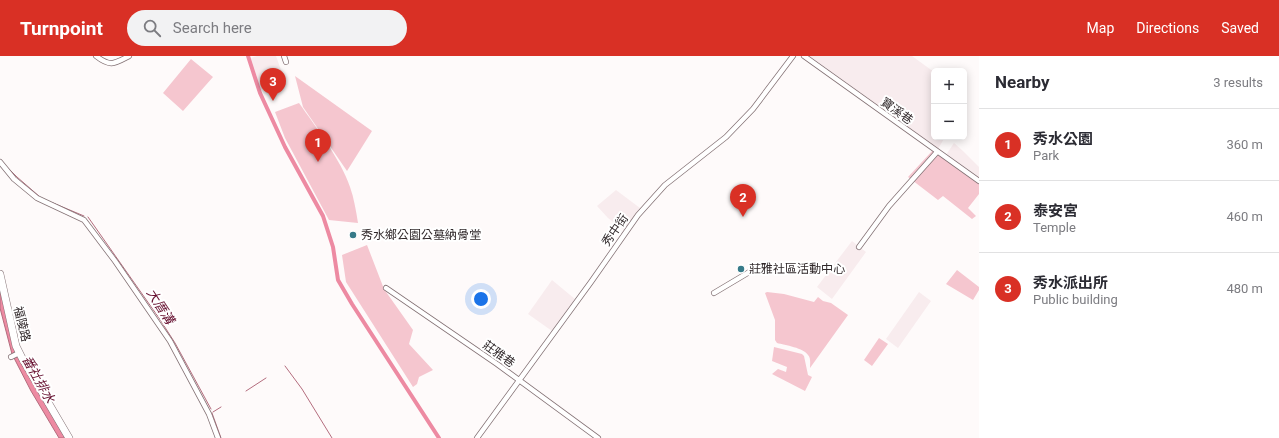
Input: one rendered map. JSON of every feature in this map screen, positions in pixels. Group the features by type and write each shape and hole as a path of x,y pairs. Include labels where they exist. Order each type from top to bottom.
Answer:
{"street":[{"path":"96,56 105,63 114,64 129,56"},
{"path":"284,56 286,62"},
{"name":"秀中街","path":"477,438 638,215 665,184 726,137 753,109 793,56"},
{"name":"寶溪巷","path":"804,56 979,181"},
{"path":"860,247 889,206 937,152"},
{"path":"0,162 14,179 37,198 84,220 115,261 170,341 210,414 218,438"},
{"path":"714,293 750,271"},
{"name":"福陵路","path":"0,274 16,346 69,438"},
{"name":"莊雅巷","path":"386,288 497,364 518,381 598,438"},
{"path":"11,357 19,353"}],"shaded area":[{"path":"257,56 276,56 285,81 261,90 251,58"},
{"path":"807,56 912,56 931,70 931,140 943,140 938,149"},
{"path":"191,59 213,77 183,111 163,93"},
{"path":"295,76 372,131 347,171 303,107"},
{"path":"299,103 328,144 341,166 353,196 358,223 329,220 285,138 275,112"},
{"path":"954,143 979,167 979,178 946,155"},
{"path":"933,150 979,181 979,194 968,208 976,216 972,219 943,196 938,200 908,177"},
{"path":"616,190 640,208 624,230 608,218 597,206"},
{"path":"852,241 866,252 832,299 817,287"},
{"path":"367,245 384,289 413,330 409,344 433,370 419,377 417,384 413,387 346,282 342,255"},
{"path":"957,270 979,287 979,290 973,300 946,284"},
{"path":"552,280 575,299 552,331 528,314"},
{"path":"0,289 16,352 12,354 0,308"},
{"path":"919,292 931,301 898,348 886,339"},
{"path":"765,293 784,294 814,302 818,297 823,301 831,303 848,315 810,368 810,358 803,350 777,343 775,340 775,320"},
{"path":"879,338 888,344 872,366 864,360"},
{"path":"774,347 802,354 804,356 808,375 812,377 805,391 772,374 778,369 786,372 787,367 772,361"},
{"path":"18,356 65,438 59,438 31,391 14,358"}],"waterway":[{"path":"248,56 260,93 285,147 323,216 333,247 338,280 439,438"},
{"name":"大厝溝","path":"5,165 40,197"},
{"name":"大厝溝","path":"53,203 84,216"},
{"name":"大厝溝","path":"88,217 159,318 175,343 211,409"},
{"path":"285,366 302,389 332,438"},
{"path":"246,391 266,378"},
{"path":"213,412 221,407"},
{"name":"大厝溝","path":"212,413 221,438"}],"place":[{"name":"秀水派出所","path":"273,101"},
{"name":"秀水公園","path":"318,162"},
{"name":"泰安宮","path":"743,217"},
{"name":"秀水鄉公園公墓納骨堂","path":"353,235"},
{"name":"莊雅社區活動中心","path":"741,269"}],"water label":[{"name":"番社排水","path":"39,379"}]}
